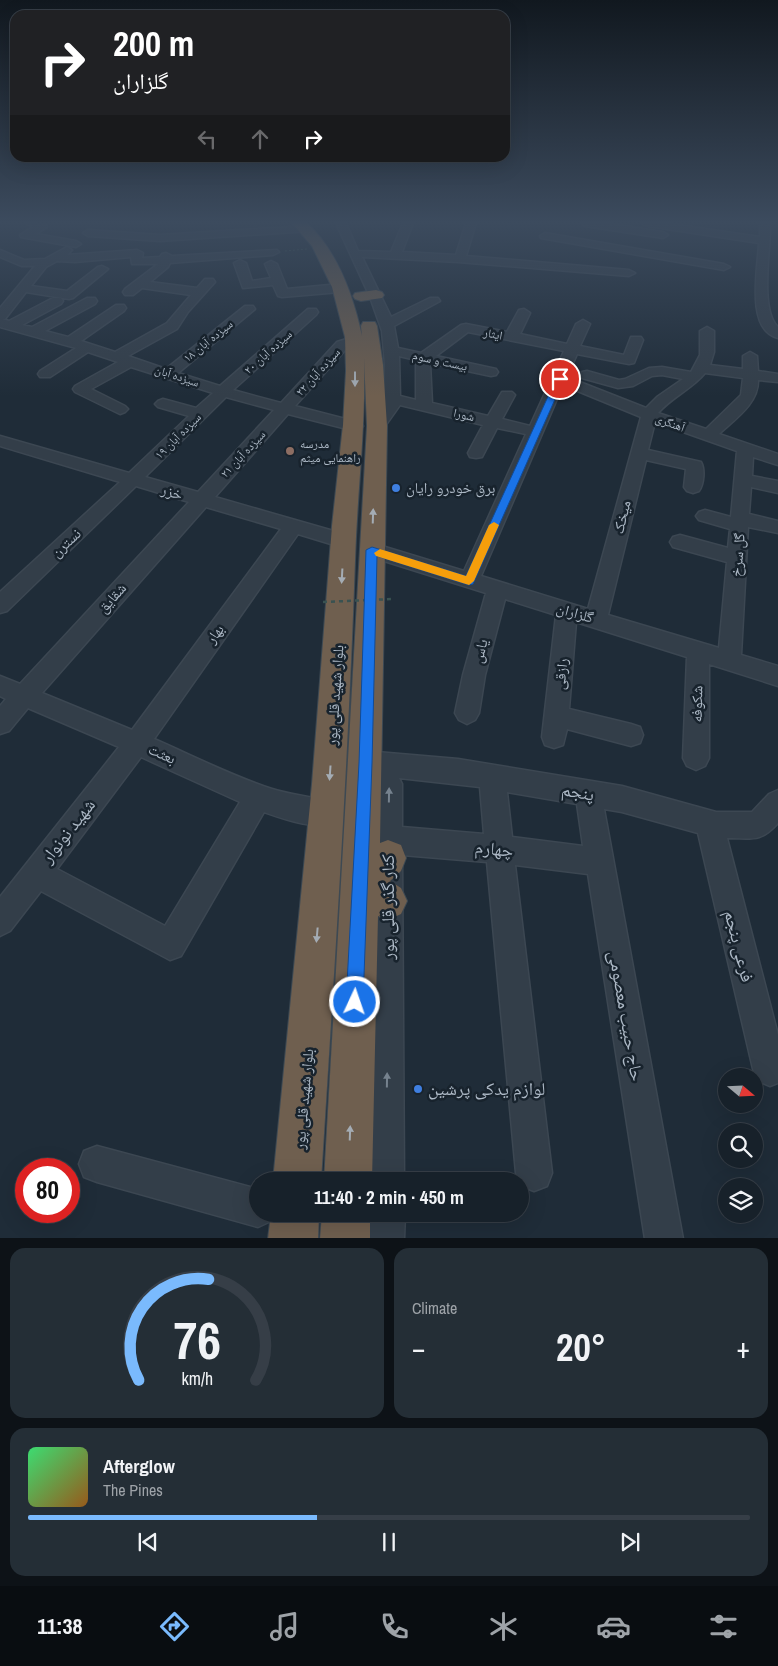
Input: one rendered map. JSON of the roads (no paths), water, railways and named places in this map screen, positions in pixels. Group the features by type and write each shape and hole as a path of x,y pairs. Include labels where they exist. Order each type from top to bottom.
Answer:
{"highway":[{"name":"بلوار شهید قلی پور","path":"290,1172 326,814 344,541 366,426 378,336 353,281"},
{"name":"بلوار شهید قلی پور","path":"349,1172 374,893 366,763 372,550 366,426"},
{"path":"374,893 388,849"},
{"path":"345,1238 346,1222"}],"street":[{"path":"3,321 29,281"},
{"path":"24,288 69,294 86,281"},
{"path":"143,281 134,288 199,292"},
{"path":"246,281 247,285 276,282 282,293 359,293 358,281"},
{"path":"630,281 631,287"},
{"path":"764,281 762,306 767,324 778,334"},
{"path":"120,409 80,389 172,326 184,309 209,282"},
{"path":"3,321 57,301"},
{"path":"34,331 90,301"},
{"name":"سیزده آبان ۲۲","path":"286,408 342,345 378,336 434,301"},
{"path":"69,343 120,308"},
{"name":"سیزده آبان ۱۸","path":"168,374 249,309"},
{"name":"سیزده آبان ۲۰","path":"223,391 312,312"},
{"path":"466,328 477,314"},
{"path":"511,338 524,314"},
{"name":"سیزده آبان","path":"3,321 223,391 286,408 366,426"},
{"path":"469,581 583,324"},
{"name":"ایثار","path":"423,357 466,328 629,360 636,340"},
{"path":"649,415 656,404 684,386 698,372 707,357 707,331"},
{"path":"366,426 392,407 392,399 378,336"},
{"name":"بیست و سوم","path":"378,336 423,357 494,367 483,385"},
{"path":"45,374 86,348"},
{"path":"708,436 748,397 751,387 750,356"},
{"path":"423,357 424,406"},
{"path":"562,374 618,384 628,383 649,372 662,371 750,374 778,378"},
{"name":"آهنگری","path":"562,374 649,415 745,450 776,456"},
{"name":"سیزده آبان ۱۹","path":"132,480 223,391"},
{"path":"476,453 507,395"},
{"name":"شورا","path":"392,399 536,432"},
{"path":"163,404 200,414"},
{"name":"سیزده آبان ۲۱","path":"200,500 286,408"},
{"name":"میخک","path":"596,619 649,415"},
{"name":"خزر","path":"0,441 344,541"},
{"name":"گل سرخ","path":"729,661 741,523 745,450"},
{"path":"639,453 695,466 693,487"},
{"name":"نسترن","path":"0,605 132,480"},
{"path":"743,480 778,487"},
{"name":"شقایق","path":"0,723 200,500"},
{"path":"704,516 778,527"},
{"name":"بهار","path":"137,743 293,527"},
{"path":"680,542 738,558"},
{"name":"گلزاران","path":"372,550 778,676"},
{"name":"یاس","path":"467,713 474,675 497,590"},
{"name":"رازقی","path":"567,610 555,726 631,735"},
{"name":"شکوفه","path":"696,758 698,651"},
{"name":"بعثت","path":"0,686 286,808 326,814"},
{"name":"شهید نونوار","path":"0,921 137,743"},
{"name":"پنجم","path":"366,763 458,772 622,799 716,826 758,824 778,803"},
{"name":"کنار گذر قلی پور","path":"366,763 389,784 388,849"},
{"path":"492,777 534,1173"},
{"name":"حاج حبیب معصومی","path":"588,793 664,1238"},
{"path":"36,873 170,945 258,796"},
{"name":"فرعی پنجم","path":"709,824 770,1069"},
{"name":"چهارم","path":"388,849 501,849 600,862"},
{"name":"کنار گذر قلی پور","path":"374,893 386,1172"},
{"path":"97,1164 249,1203"},
{"path":"386,1222 386,1238"}],"place":[{"name":"مدرسه راهنمایی میثم","path":"290,451"},
{"name":"برق خودرو رایان","path":"396,488"},
{"name":"لوازم یدکی پرشین","path":"418,1089"}]}
